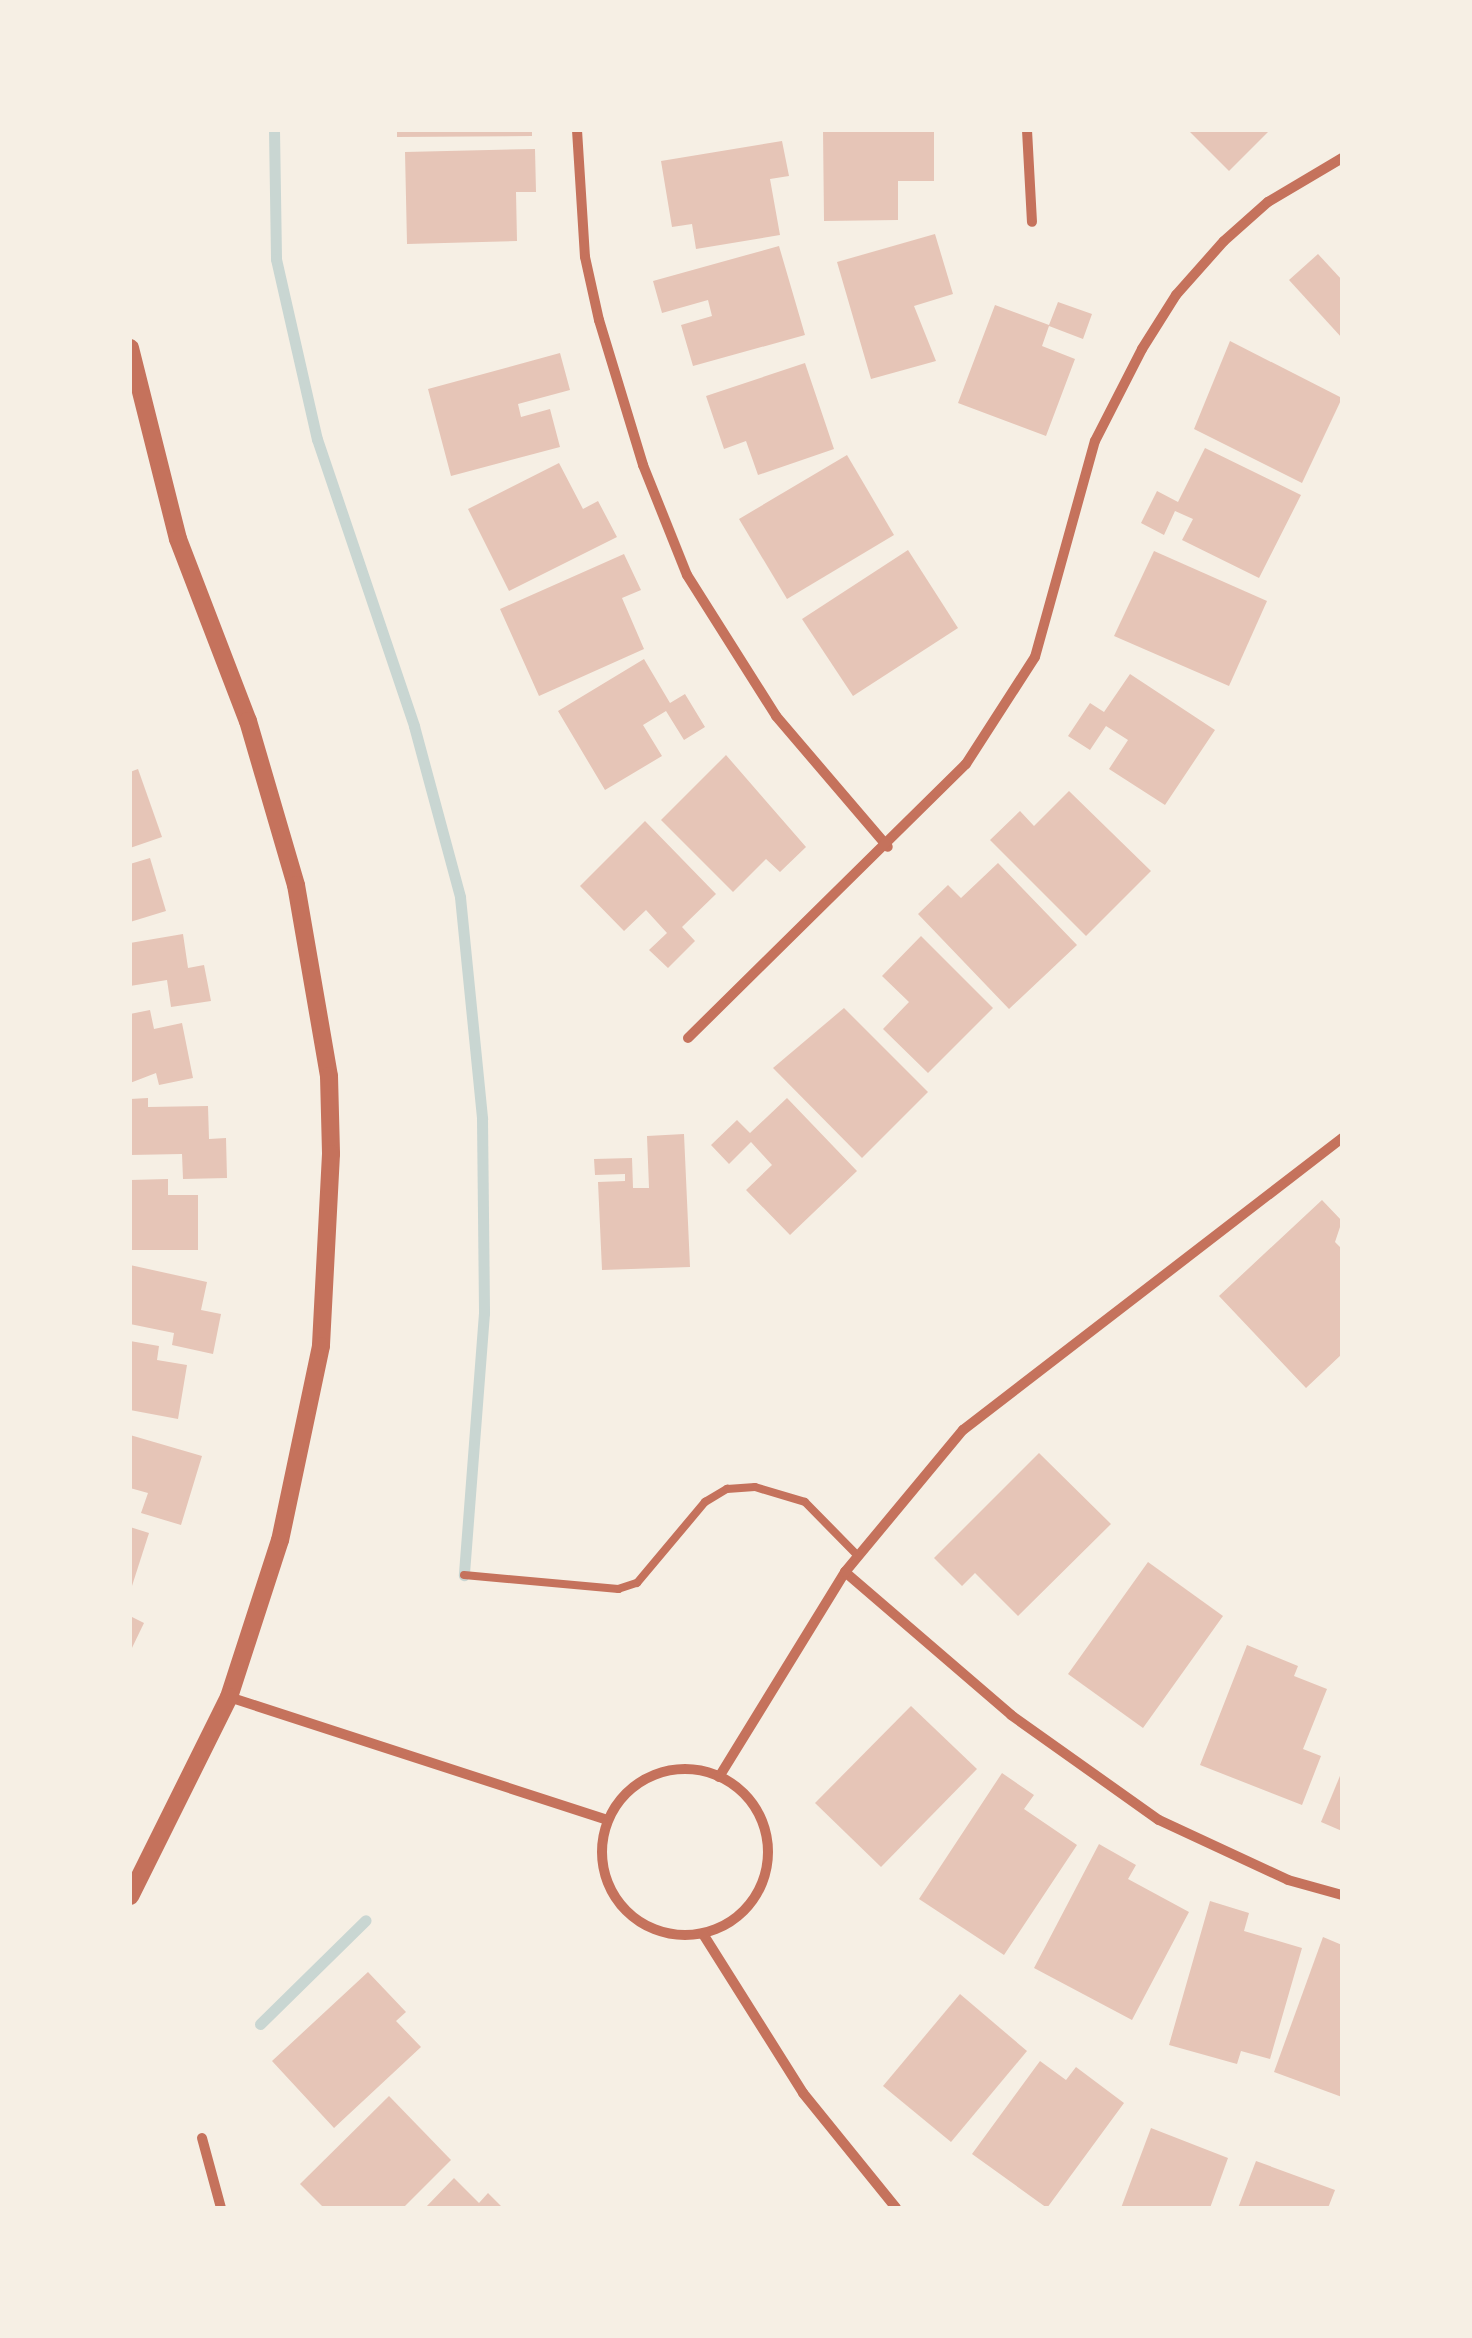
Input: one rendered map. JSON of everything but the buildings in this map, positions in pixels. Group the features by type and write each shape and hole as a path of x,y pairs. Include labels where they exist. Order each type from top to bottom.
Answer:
{"street":[{"path":"578,130 585,256 599,320 643,465 687,575 776,716 888,847"},
{"path":"1027,130 1032,222"},
{"path":"688,1038 888,847 966,764 1034,657 1095,440 1176,295 1268,202 1342,158"},
{"path":"130,348 178,540 276,810 296,885 329,1076 328,1247 316,1379 280,1540 229,1697 130,1896"},
{"path":"720,1777 845,1572 963,1430 1342,1138"},
{"path":"845,1572 1011,1714 1158,1820 1288,1880 1342,1895"},
{"path":"229,1697 608,1820"},
{"path":"678,1769 720,1777 760,1816 769,1854 757,1894 743,1913 703,1934 658,1931 621,1905 603,1864 608,1820 637,1784 656,1774 678,1769"},
{"path":"703,1934 803,2094 896,2208"},
{"path":"202,2138 221,2208"}],"lane":[{"path":"464,1575 618,1590 637,1582 705,1502 727,1489 755,1487 805,1502 858,1556"}],"waterway":[{"path":"274,130 276,259 317,439 414,726 460,897 482,1119 484,1313 464,1575"},
{"path":"260,2024 366,1920"}]}
